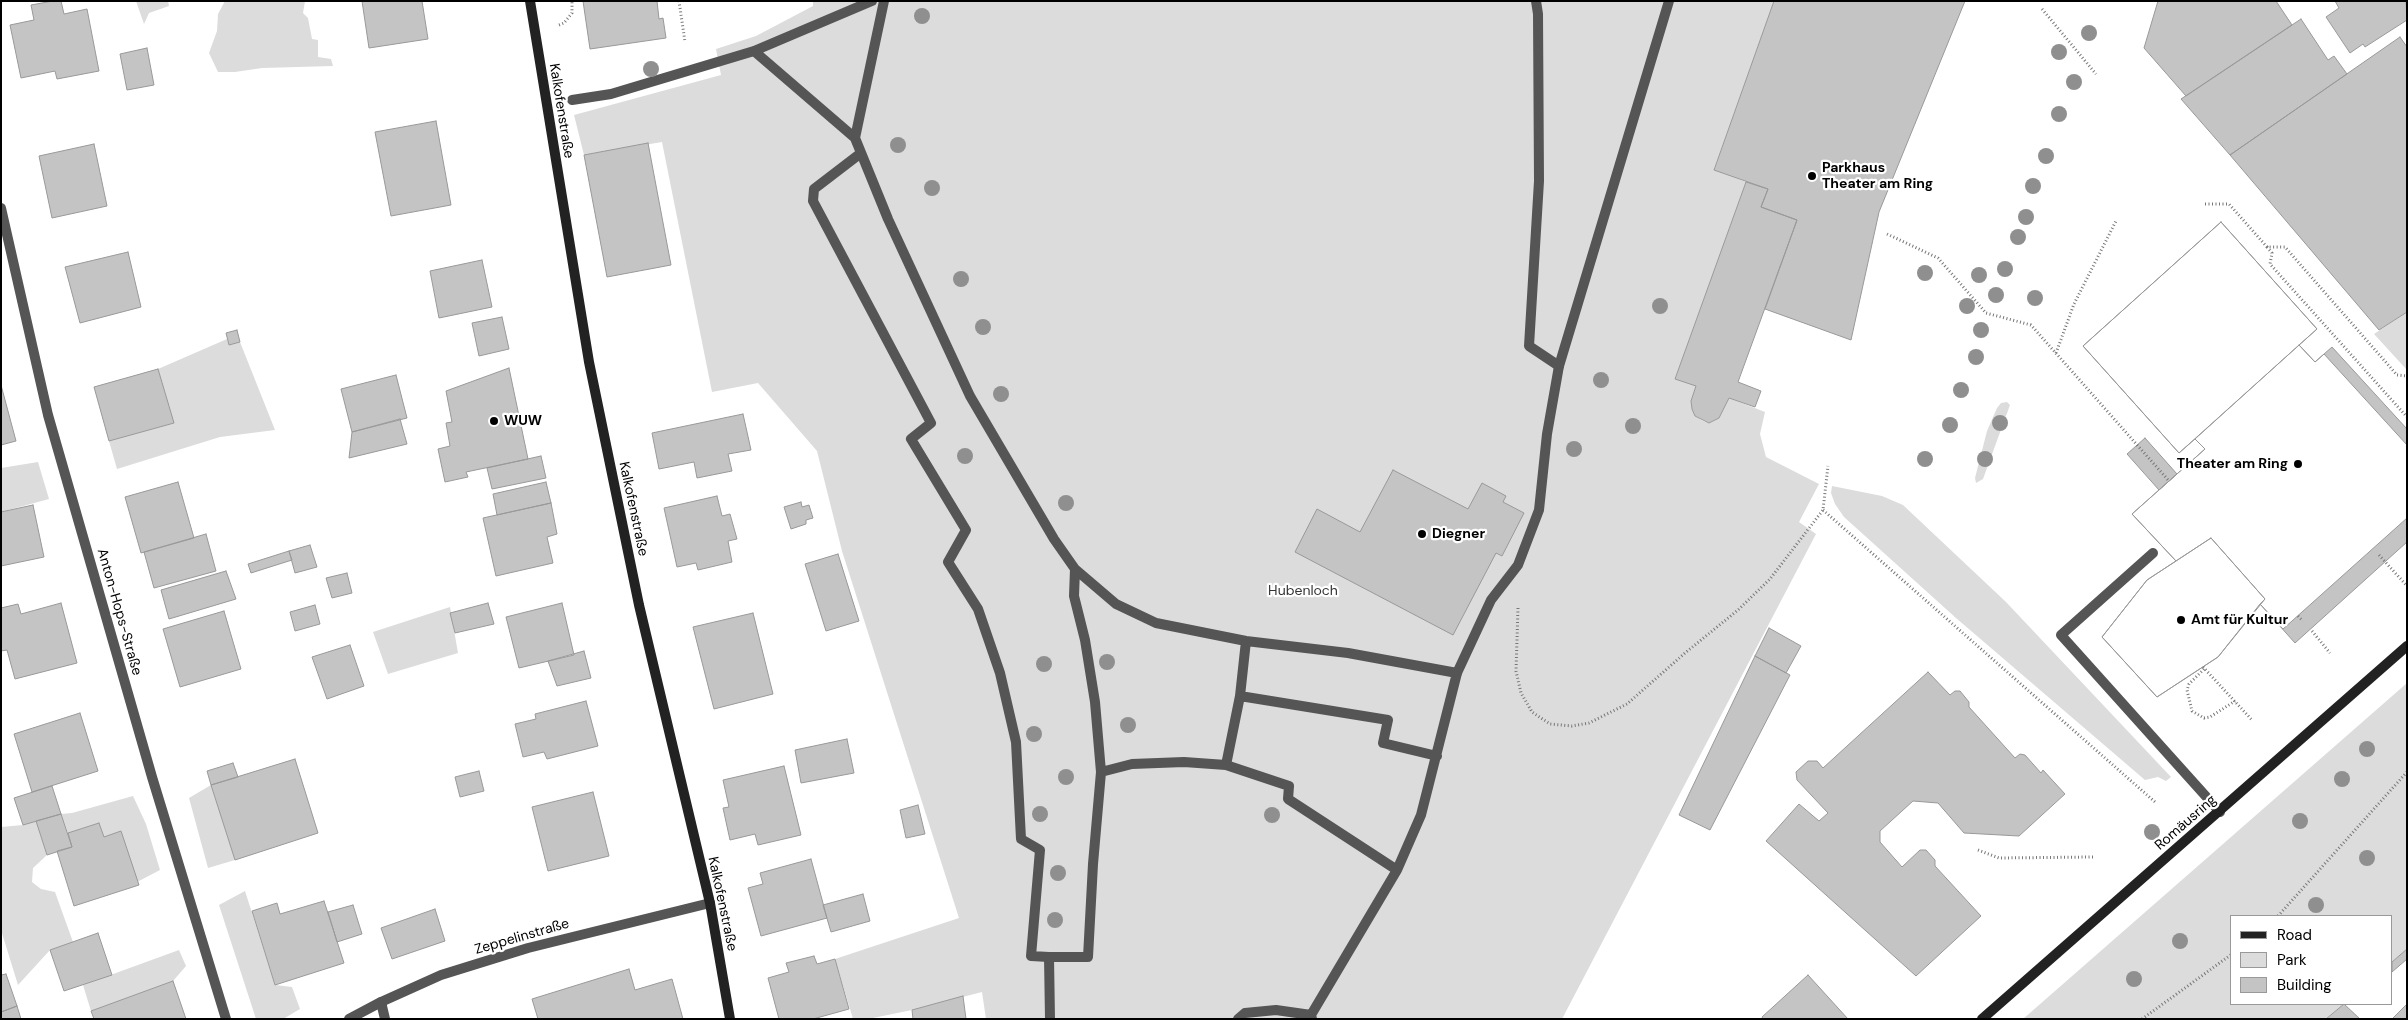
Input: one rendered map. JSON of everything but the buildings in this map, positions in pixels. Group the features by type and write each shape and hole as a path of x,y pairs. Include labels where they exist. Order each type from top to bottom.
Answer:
{"street":[{"name":"Kalkofenstraße","path":"530,1 589,362 639,605 710,904 730,1019"},
{"path":"572,100 610,94 754,51 872,1"},
{"path":"854,138 884,1"},
{"path":"1536,1 1538,14 1539,181 1529,346 1559,366"},
{"path":"1238,1019 1245,1013 1276,1010 1312,1017 1397,870 1421,815 1457,672 1491,600 1518,564 1539,510 1547,434 1559,366 1669,1"},
{"path":"754,51 854,138 888,219 970,396 1054,539 1075,569 1116,604 1156,623 1246,641 1348,653 1457,672"},
{"path":"861,154 814,189 813,201 931,423 911,439 966,530 948,562 978,609 1000,673 1016,742 1020,839 1040,850 1031,956 1088,957 1092,864 1101,772 1095,702 1087,648 1074,596 1075,569"},
{"name":"Anton-Hops-Straße","path":"1,208 48,415 152,777 226,1019"},
{"path":"2153,552 2061,635 2220,812"},
{"path":"1226,766 1240,696 1246,641"},
{"name":"Romäusring","path":"1982,1019 2407,646"},
{"path":"1240,696 1388,720 1383,743 1437,756"},
{"path":"1101,772 1132,764 1184,762 1226,766 1289,786 1288,799 1397,870"},
{"name":"Zeppelinstraße","path":"349,1019 380,1002 440,975 528,948 710,904"},
{"path":"1049,957 1050,1019"},
{"path":"380,1002 385,1019"}],"path":[{"path":"679,1 685,42"},
{"path":"2042,9 2096,74"},
{"path":"2205,204 2229,204 2272,253 2270,264 2407,417"},
{"path":"2056,353 2074,304 2116,221"},
{"path":"1887,234 1938,258 1986,313 2032,325 2169,481"},
{"path":"2267,247 2285,247 2397,375 2407,376"},
{"path":"1518,628 1516,671 1521,693 1532,712 1550,724 1572,726 1589,723 1627,704 1684,653 1738,610 1770,579 1823,510 1828,466"},
{"path":"1823,510 2155,802"},
{"path":"2379,555 2407,586"},
{"path":"2298,616 2303,621"},
{"path":"2312,631 2330,653"},
{"path":"2234,701 2210,717 2204,718 2192,711 2186,690 2204,668 2252,720"},
{"path":"2279,915 2407,772"},
{"path":"1978,850 2000,858 2093,857"},
{"path":"2142,1019 2230,955"}],"green space":[{"path":"136,1 168,1 169,6 149,13 144,24"},
{"path":"225,1 305,1 303,13 308,18 312,39 318,40 318,57 331,59 333,66 262,68 235,72 218,72 209,53 217,31 218,14"},
{"name":"Hubenloch","path":"813,1 1774,1 1714,169 1746,182 1675,379 1696,386 1691,401 1692,409 1695,416 1703,421 1709,423 1719,418 1729,398 1765,412 1760,434 1766,457 1819,484 1799,522 1816,534 1562,1019 986,1019 982,992 912,1010 868,1019 853,1019 835,959 959,918 842,551 817,451 758,383 712,392 662,142 584,155 574,115 721,75 716,49 756,36 813,6"},
{"path":"2407,312 2407,370 2374,334"},
{"path":"227,339 229,345 240,342 275,430 220,437 117,469 109,441 173,423 158,369"},
{"path":"2007,402 2010,405 1983,479 1976,483 1975,478 1987,431 1997,408 2001,403"},
{"path":"38,462 49,499 1,512 1,468"},
{"path":"1832,486 1882,496 1903,505 2006,602 2171,777 2166,781 2158,777 2145,780 1956,618 1844,517 1835,504 1831,493"},
{"path":"450,607 458,653 388,674 373,632"},
{"path":"2407,683 2407,949 2393,961 2393,915 2230,915 2230,1005 2343,1005 2326,1019 2023,1019"},
{"path":"211,785 235,860 208,868 189,798"},
{"path":"133,796 146,824 160,870 137,882 121,831 104,837 99,823 68,833 61,814 72,813"},
{"path":"36,821 47,855 33,868 32,882 41,889 55,892 73,942 50,950 18,985 1,930 1,827 23,825"},
{"path":"245,891 275,985 292,987 300,1009 283,1019 256,1019 219,905"},
{"path":"179,950 186,966 173,981 91,1011 83,985"}],"place":[{"name":"Parkhaus Theater am Ring","path":"1812,176"},
{"name":"WUW","path":"494,421"},
{"name":"Theater am Ring","path":"2298,464"},
{"name":"Diegner","path":"1422,534"},
{"name":"Amt für Kultur","path":"2181,620"}]}
